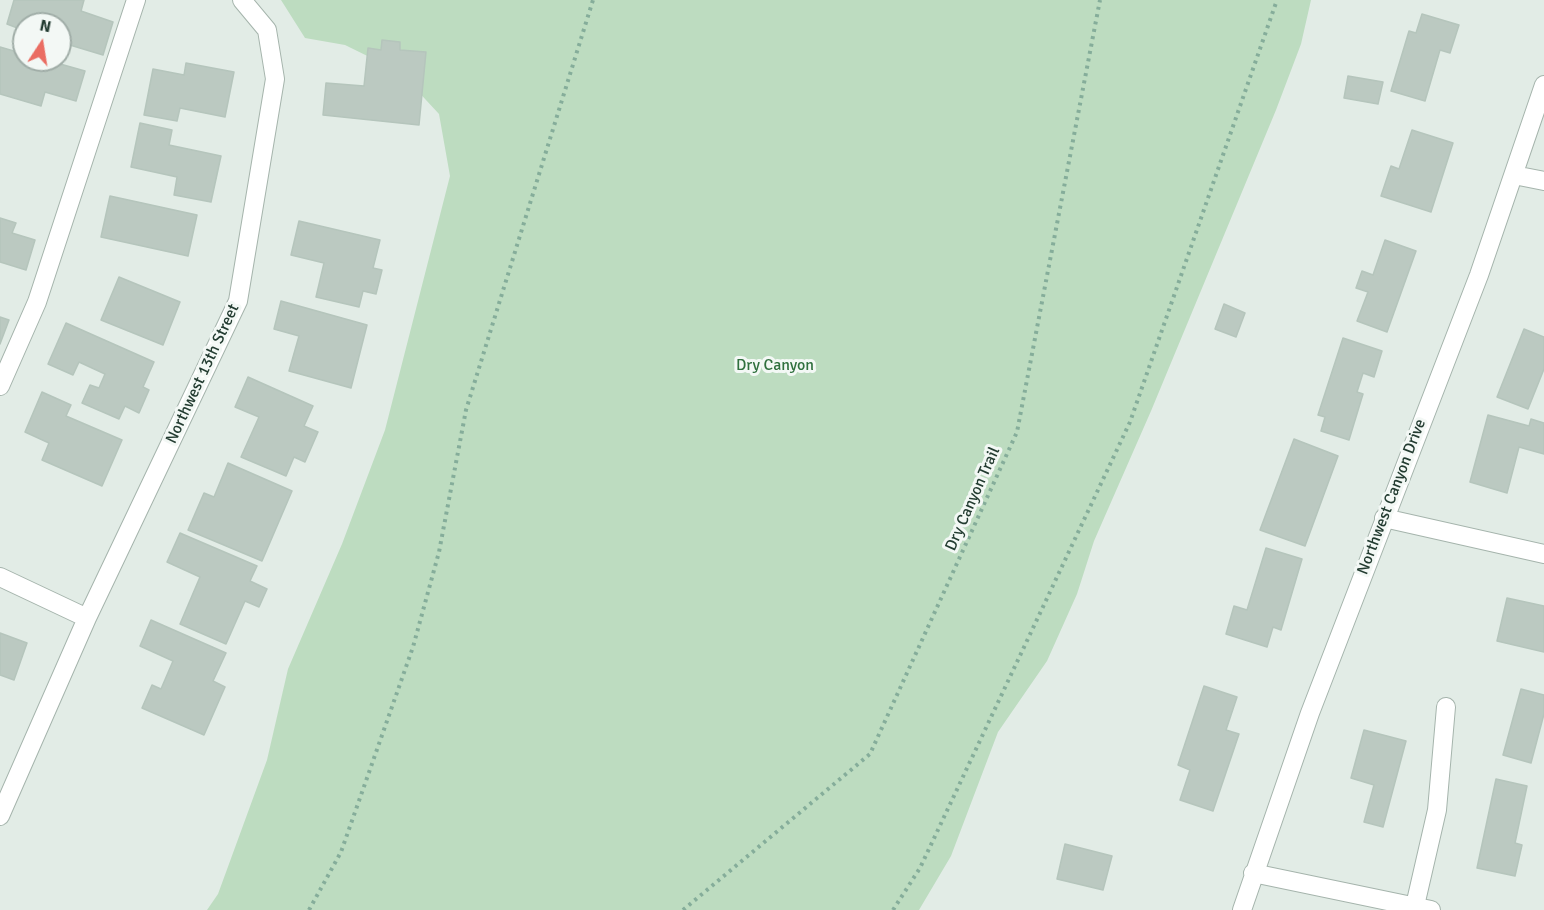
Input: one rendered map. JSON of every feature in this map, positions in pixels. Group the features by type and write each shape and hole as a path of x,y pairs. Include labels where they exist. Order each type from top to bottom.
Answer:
{"street":[{"path":"0,386 37,302 136,0"},
{"name":"Northwest 13th Street","path":"0,816 87,618 238,301 275,79 267,30 242,0"},
{"name":"Northwest Canyon Drive","path":"1242,910 1253,873 1384,518 1515,175 1544,85"},
{"path":"1515,175 1544,181"},
{"path":"1384,518 1544,554"},
{"path":"0,577 87,618"},
{"path":"1253,873 1420,909 1437,810 1446,707"}],"path":[{"path":"309,910 341,852 412,647 440,552 466,410 593,0"},
{"name":"Dry Canyon Trail","path":"683,910 870,754 1017,432 1100,0"},
{"path":"893,910 920,868 1130,422 1277,0"}],"green space":[{"name":"Dry Canyon","path":"281,0 1311,0 1301,44 1276,110 1151,411 1094,541 1077,594 1047,661 998,732 951,856 919,910 207,910 218,894 267,760 288,669 342,544 385,430 450,176 439,114 400,72 345,45 305,38"}],"building":[{"path":"14,0 84,0 81,11 113,22 103,55 72,46 72,12 12,12 12,26 7,24"},
{"path":"1422,14 1459,25 1450,53 1440,50 1425,101 1391,91 1409,31 1416,33"},
{"path":"382,40 400,42 400,50 426,52 419,125 323,115 326,83 364,86 368,48 381,50"},
{"path":"0,47 12,50 12,72 72,72 72,67 85,71 76,101 45,92 41,106 0,94"},
{"path":"186,63 234,72 225,117 180,108 177,121 144,115 153,69 184,75"},
{"path":"1348,76 1383,82 1378,104 1344,98"},
{"path":"140,123 172,130 169,145 221,156 211,202 174,195 177,177 131,167"},
{"path":"1412,130 1453,143 1431,212 1381,196 1391,166 1399,169"},
{"path":"110,196 197,215 188,256 101,237"},
{"path":"0,218 16,223 12,233 35,240 26,270 0,262"},
{"path":"299,221 380,240 373,268 382,270 376,294 363,291 359,307 316,297 324,263 291,255"},
{"path":"1385,240 1416,251 1387,332 1357,321 1368,292 1356,288 1362,271 1373,275"},
{"path":"119,277 180,302 163,345 101,320"},
{"path":"281,301 367,325 351,388 289,371 299,336 274,329"},
{"path":"1224,304 1245,313 1236,337 1215,329"},
{"path":"0,317 9,320 0,344"},
{"path":"66,323 154,362 143,387 149,390 139,413 125,406 119,419 82,403 90,385 99,388 105,374 79,362 73,375 48,364"},
{"path":"1524,329 1544,337 1544,369 1528,409 1497,397"},
{"path":"1343,338 1382,351 1374,377 1363,373 1357,392 1363,394 1349,440 1321,431 1325,417 1318,415"},
{"path":"248,377 313,406 304,426 318,432 305,462 294,457 286,476 241,457 259,417 235,407"},
{"path":"42,392 71,405 66,416 122,440 102,486 42,460 49,443 25,432"},
{"path":"1488,415 1529,426 1531,419 1544,423 1544,454 1519,447 1507,493 1470,482"},
{"path":"1294,439 1338,456 1305,546 1260,530"},
{"path":"228,463 292,491 262,561 188,530 204,493 214,497"},
{"path":"180,533 257,566 250,581 267,589 259,607 245,601 226,644 180,624 200,577 167,562"},
{"path":"1266,548 1302,559 1281,630 1273,627 1267,647 1226,634 1234,606 1247,610"},
{"path":"1507,598 1544,606 1544,652 1497,641"},
{"path":"151,620 226,653 213,681 225,687 204,735 142,708 152,685 161,689 173,661 140,646"},
{"path":"0,633 27,643 14,680 0,675"},
{"path":"1204,686 1237,697 1226,730 1239,734 1213,811 1180,800 1190,770 1178,765"},
{"path":"1521,689 1544,695 1544,714 1531,763 1503,755"},
{"path":"1364,730 1406,741 1383,827 1364,822 1374,785 1351,778"},
{"path":"1496,779 1527,786 1515,843 1522,845 1515,876 1477,868"},
{"path":"1065,844 1112,856 1103,890 1057,879"}]}
